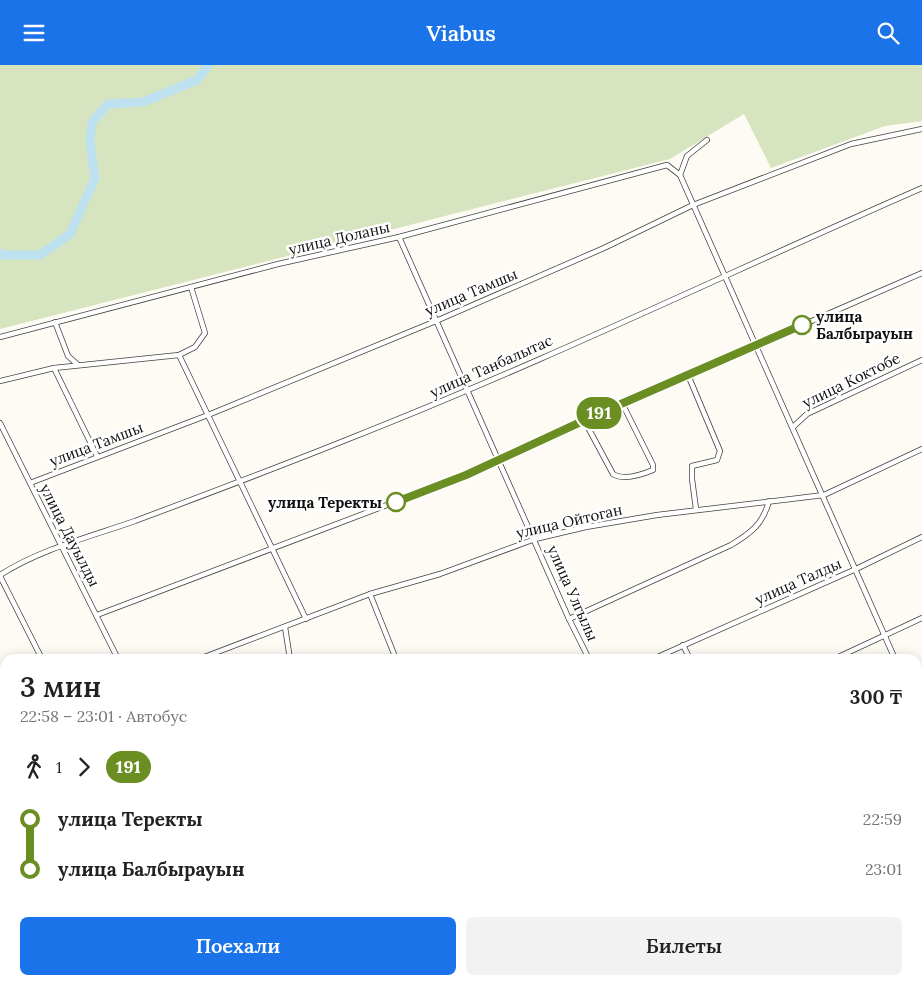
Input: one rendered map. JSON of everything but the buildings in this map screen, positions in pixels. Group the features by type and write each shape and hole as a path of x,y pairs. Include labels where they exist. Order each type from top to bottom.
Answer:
{"street":[{"name":"улица Тамшы","path":"30,483 208,415 436,321 604,248 693,205 852,144 922,129"},
{"path":"707,139 687,156 680,175 824,495 893,654"},
{"name":"улица Доланы","path":"0,337 278,264 399,237 666,165 680,175"},
{"name":"улица Танбалытас","path":"0,576 17,565 61,546 242,482 469,392 564,347 726,277 922,188"},
{"name":"улица Улгылы","path":"399,237 497,459 586,654"},
{"path":"97,615 466,475 497,459 622,403 922,273"},
{"path":"0,381 54,367 179,355 195,347 205,333 191,287"},
{"path":"55,322 68,356 77,364"},
{"path":"179,355 242,482 306,619"},
{"name":"улица Коктобе","path":"793,427 807,414 922,360"},
{"path":"54,367 97,456"},
{"path":"688,375 720,451 717,460 692,466 696,509"},
{"path":"584,420 613,474 619,478 653,470 654,465 622,403"},
{"name":"улица Дауылды","path":"0,423 116,654"},
{"name":"улица Ойтоган","path":"212,654 370,594 440,574 535,539 586,527 696,509 824,495 922,449"},
{"path":"569,619 745,537 760,524 769,501"},
{"name":"улица Талды","path":"664,654 856,569 922,537"},
{"path":"0,576 39,654"},
{"path":"370,594 394,654"},
{"path":"845,654 922,618"},
{"path":"285,627 289,654"},
{"path":"683,645 688,654"}],"green space":[{"path":"0,65 922,65 922,121 885,126 771,168 744,114 670,159 0,329"}],"waterway":[{"path":"0,253 2,255 40,255 70,234 95,178 90,143 92,122 108,104 143,102 197,80 208,65"}],"bus line":[{"name":"191","path":"396,502 466,475 497,459 802,325"}],"place":[{"name":"улица Балбырауын","path":"802,325"},
{"name":"улица Теректы","path":"396,502"}]}
